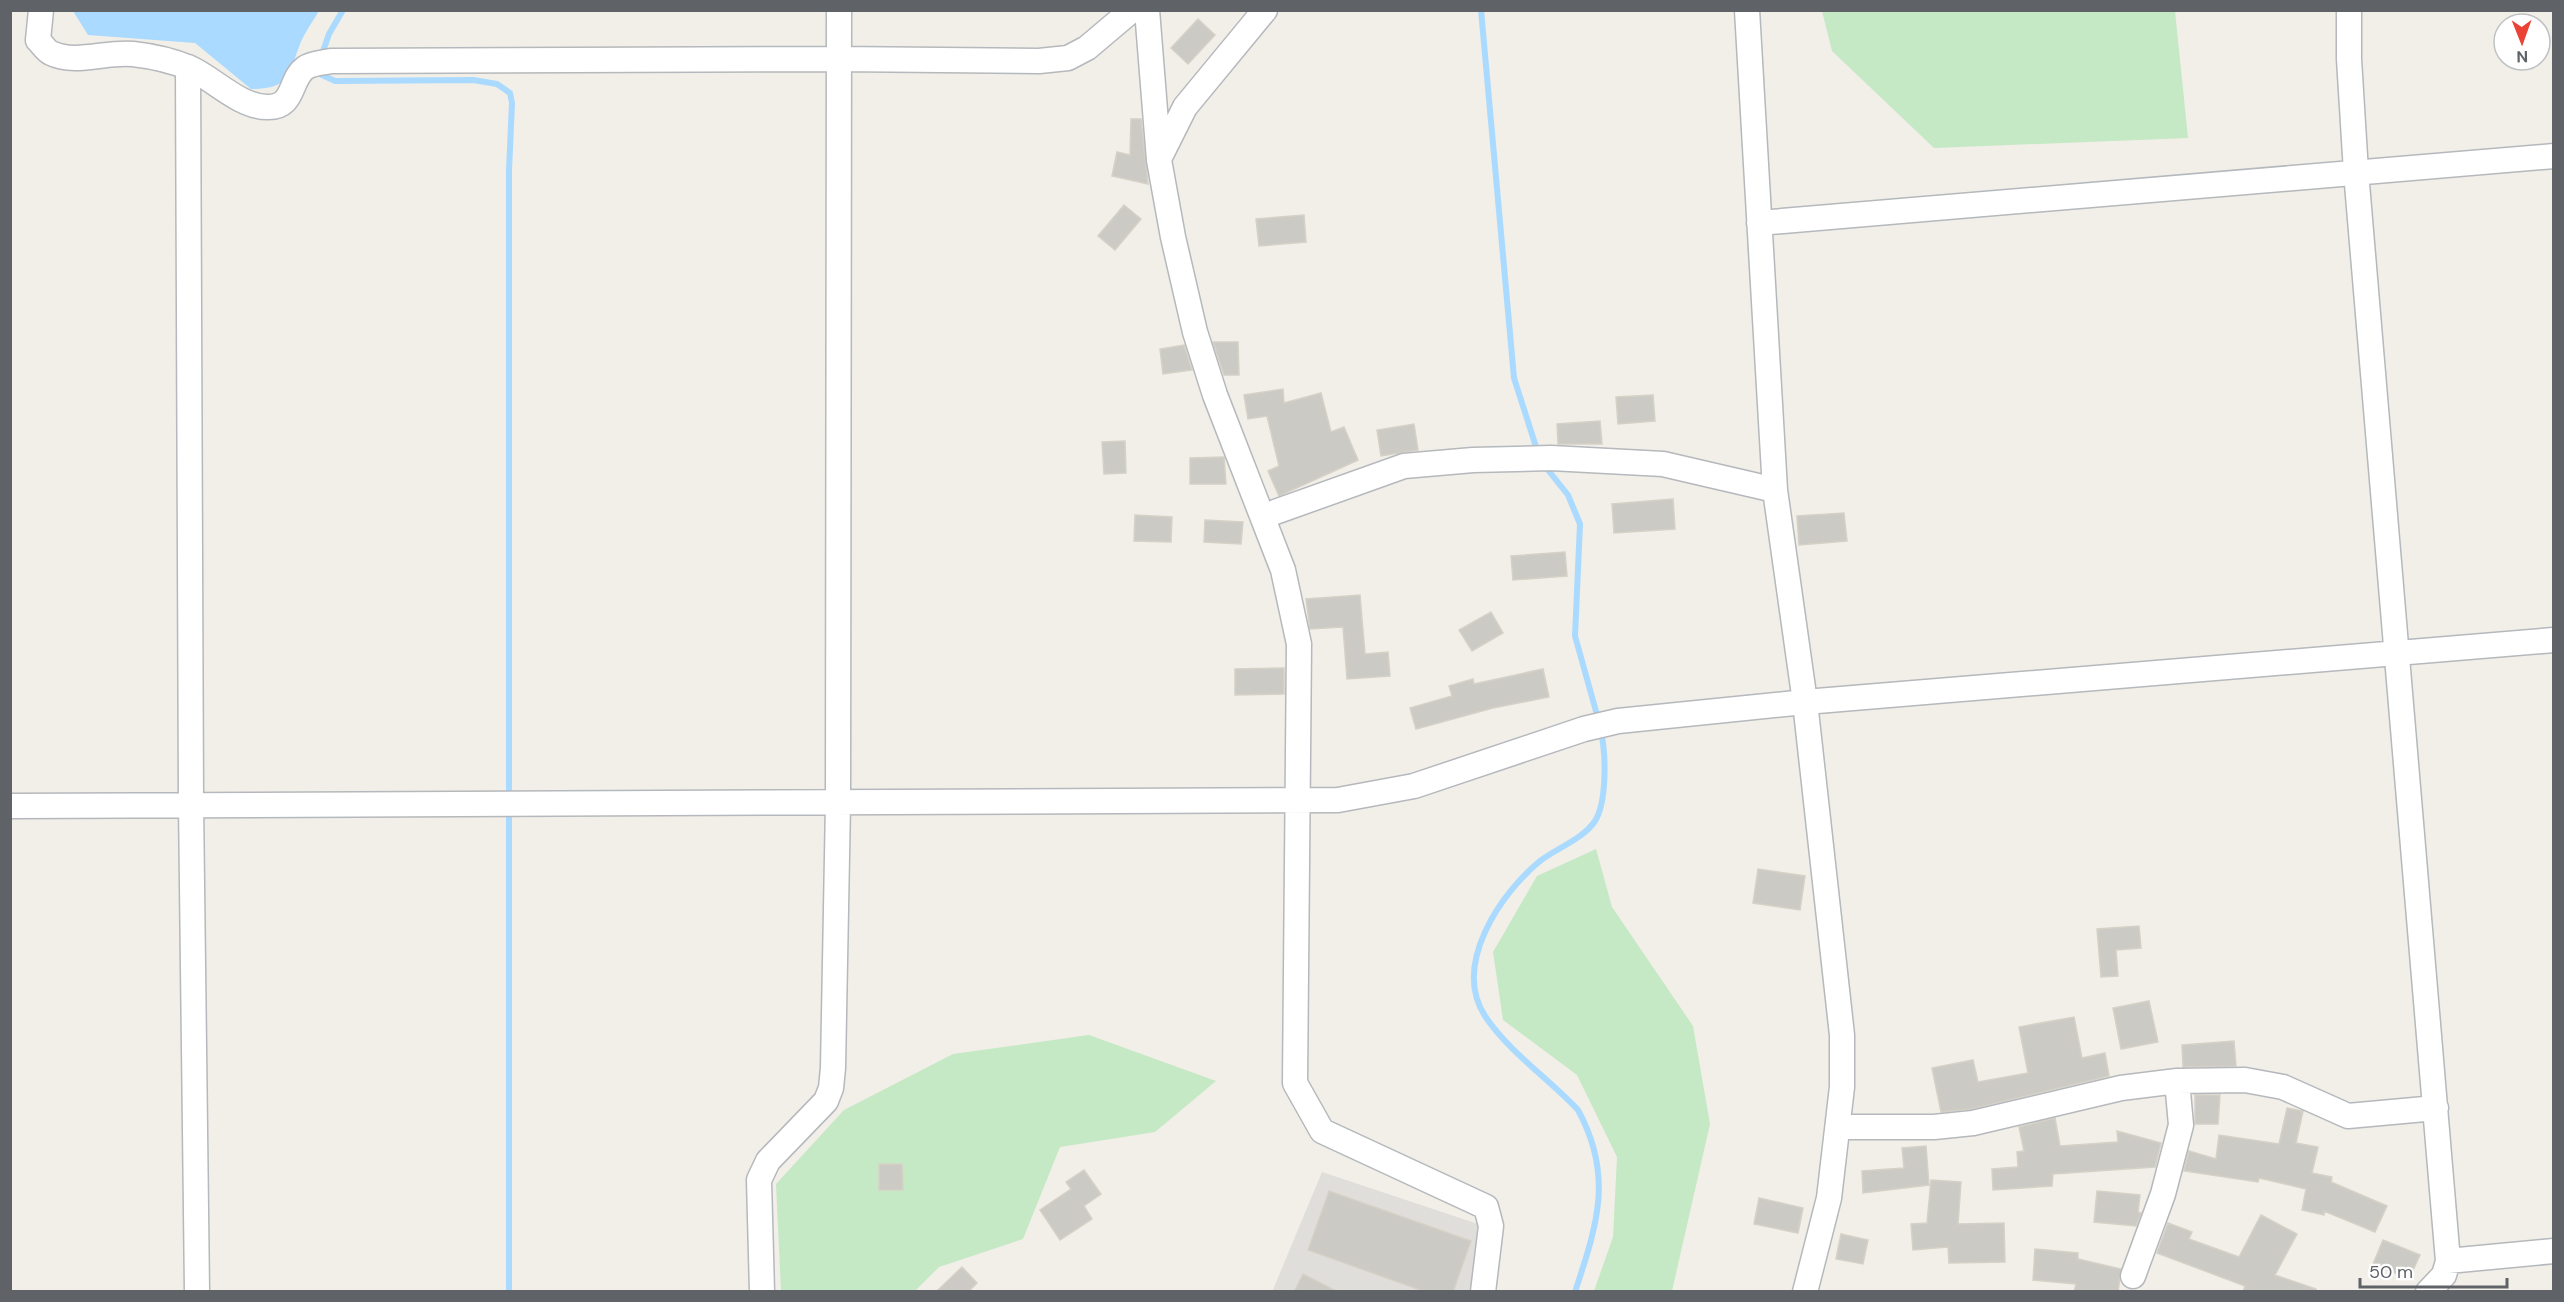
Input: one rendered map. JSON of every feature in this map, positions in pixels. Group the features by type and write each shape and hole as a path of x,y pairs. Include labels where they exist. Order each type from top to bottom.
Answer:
{"street":[{"path":"40,10 38,40 50,53 70,57 131,54 188,67 248,103 267,107 281,104 290,98 302,69 321,63 838,59 1039,61 1068,58 1087,48 1132,10"},
{"path":"762,1292 759,1180 768,1161 826,1101 831,1088 838,803 839,10"},
{"path":"1147,10 1159,160 1173,237 1195,332 1215,395 1264,516 1283,570 1299,644 1295,1083 1322,1131 1486,1206 1491,1226 1484,1292"},
{"path":"1159,160 1185,107 1265,10"},
{"path":"1747,10 1775,490 1805,702 1842,1035 1839,1127 1829,1198 1805,1292"},
{"path":"2349,10 2349,59 2356,172 2448,1261 2444,1275 2428,1292"},
{"path":"188,67 190,803 197,1292"},
{"path":"1759,223 2553,156"},
{"path":"1264,516 1404,466 1540,458 1663,464 1775,490"},
{"path":"10,806 190,803 1299,802 1338,800 1414,786 1584,729 1618,722 1805,702 2553,640"},
{"path":"1839,1127 1934,1127 1973,1124 2121,1088 2177,1081 2245,1080 2283,1087 2348,1116 2436,1108"},
{"path":"2133,1276 2163,1194 2181,1125 2177,1081"},
{"path":"2448,1261 2553,1251"}],"shaded area":[{"path":"1322,1172 1484,1226 1479,1291 1272,1292"}],"green space":[{"path":"1822,11 2175,11 2188,138 1934,148 1832,51"},
{"path":"1596,849 1612,907 1693,1026 1710,1124 1672,1291 1594,1291 1613,1237 1617,1157 1577,1075 1503,1020 1493,952 1537,876"},
{"path":"1089,1035 1216,1081 1155,1132 1060,1147 1023,1239 939,1267 915,1291 781,1291 776,1184 844,1110 953,1054"}],"water":[{"path":"73,11 319,11 302,40 293,65 285,78 273,86 251,89 195,43 88,35"}],"building":[{"path":"1198,19 1215,35 1188,64 1171,48"},
{"path":"1131,119 1141,119 1148,184 1112,176 1117,152 1130,155"},
{"path":"1124,205 1141,219 1115,250 1098,236"},
{"path":"1304,215 1306,242 1259,246 1256,219"},
{"path":"1213,342 1238,342 1239,375 1224,375"},
{"path":"1184,345 1192,370 1163,374 1160,349"},
{"path":"1283,389 1284,403 1321,393 1331,432 1344,427 1358,460 1279,496 1268,471 1279,466 1267,416 1248,419 1244,395"},
{"path":"1653,395 1655,421 1618,424 1616,397"},
{"path":"1600,421 1602,444 1558,444 1557,424"},
{"path":"1414,424 1418,450 1381,456 1377,430"},
{"path":"1125,441 1126,473 1104,474 1102,442"},
{"path":"1224,457 1226,484 1190,484 1190,458"},
{"path":"1673,499 1675,529 1614,533 1612,504"},
{"path":"1844,513 1847,541 1799,545 1797,516"},
{"path":"1135,515 1172,517 1171,542 1134,541"},
{"path":"1205,520 1243,522 1241,544 1204,542"},
{"path":"1565,552 1567,576 1513,580 1511,556"},
{"path":"1360,595 1365,654 1388,652 1390,676 1347,679 1343,627 1310,629 1306,599"},
{"path":"1491,612 1503,633 1472,651 1459,630"},
{"path":"1284,668 1284,694 1235,695 1235,669"},
{"path":"1543,669 1549,697 1493,708 1416,729 1410,708 1452,696 1449,686 1473,679 1474,684"},
{"path":"1758,869 1805,876 1800,910 1753,903"},
{"path":"2139,926 2141,948 2116,950 2118,976 2101,977 2097,929"},
{"path":"2149,1001 2158,1042 2121,1049 2113,1008"},
{"path":"2074,1017 2082,1058 2105,1053 2109,1076 1971,1109 1941,1112 1932,1068 1973,1060 1978,1082 2028,1073 2019,1027"},
{"path":"2234,1041 2236,1066 2183,1067 2182,1045"},
{"path":"2195,1095 2220,1095 2218,1124 2195,1124"},
{"path":"2287,1108 2303,1111 2296,1143 2318,1147 2312,1173 2332,1177 2331,1182 2387,1206 2375,1232 2324,1211 2324,1215 2302,1210 2306,1189 2259,1178 2258,1182 2184,1171 2189,1151 2216,1159 2219,1135 2279,1144"},
{"path":"2055,1118 2060,1146 2118,1142 2117,1131 2161,1143 2155,1167 2053,1174 2052,1186 1993,1190 1992,1169 2018,1167 2017,1152 2024,1151 2019,1127"},
{"path":"1926,1146 1929,1185 1863,1193 1862,1171 1904,1168 1902,1148"},
{"path":"879,1164 902,1164 903,1190 879,1190"},
{"path":"1084,1170 1101,1194 1084,1206 1092,1219 1060,1240 1040,1210 1071,1189 1066,1182"},
{"path":"1931,1180 1961,1182 1958,1224 2004,1223 2005,1262 1949,1263 1948,1247 1913,1250 1911,1224 1927,1223"},
{"path":"1329,1191 1471,1241 1453,1292 1426,1292 1308,1250"},
{"path":"2097,1191 2140,1195 2138,1212 2141,1213 2136,1226 2094,1222"},
{"path":"1759,1198 1803,1208 1798,1233 1754,1224"},
{"path":"2261,1215 2297,1234 2275,1275 2316,1289 2316,1292 2243,1292 2245,1286 2157,1253 2168,1223 2192,1232 2189,1239 2239,1257"},
{"path":"1841,1234 1868,1240 1863,1264 1836,1259"},
{"path":"2383,1240 2420,1255 2409,1279 2373,1264"},
{"path":"2035,1249 2078,1253 2078,1259 2121,1269 2118,1292 2074,1292 2076,1284 2033,1280"},
{"path":"962,1267 977,1283 968,1292 936,1292"},
{"path":"1303,1274 1338,1292 1294,1292"}],"waterway":[{"path":"321,57 329,34 343,10"},
{"path":"1481,10 1514,378 1538,453"},
{"path":"320,67 322,75 335,81 473,80 497,84 510,93 512,103 509,170 509,799"},
{"path":"1544,465 1568,495 1580,524 1575,636 1599,722"},
{"path":"1575,1292 1590,1245 1598,1201 1599,1179 1596,1157 1589,1134 1578,1110 1506,1042 1485,1016 1476,996 1474,975 1477,953 1485,932 1496,911 1510,892 1540,861 1584,833 1595,821 1602,802 1604,778 1601,732"},
{"path":"509,809 509,1292"}]}
